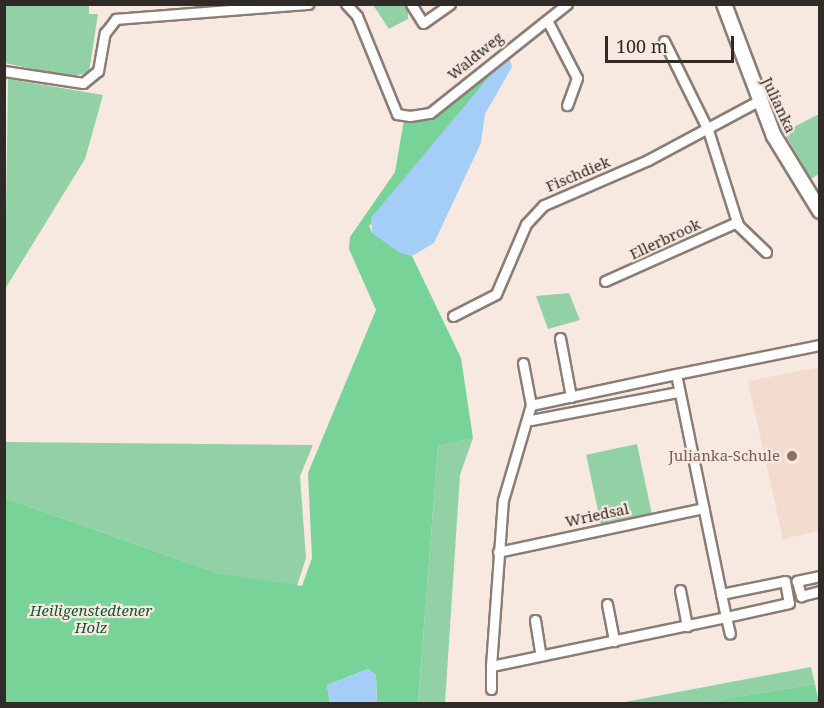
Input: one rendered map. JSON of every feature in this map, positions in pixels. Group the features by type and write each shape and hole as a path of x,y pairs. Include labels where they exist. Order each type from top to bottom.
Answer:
{"street":[{"path":"4,71 83,83 98,71 105,33 116,19 308,4"},
{"name":"Waldweg","path":"346,4 357,16 397,114 430,113 567,4"},
{"path":"411,4 423,23 450,4"},
{"name":"Julianka","path":"724,4 758,101 819,211"},
{"path":"547,20 578,78 567,105"},
{"path":"664,41 708,130 737,222 766,252"},
{"name":"Fischdiek","path":"453,316 496,294 526,224 540,208 708,130 758,101"},
{"name":"Ellerbrook","path":"605,280 737,222"},
{"path":"560,338 570,397"},
{"path":"531,405 819,345"},
{"path":"491,689 490,666 505,487 531,420 531,405 522,363"},
{"path":"675,374 730,634"},
{"path":"531,420 678,392"},
{"name":"Wriedsal","path":"498,552 703,508"},
{"path":"819,576 797,581 801,596 819,591"},
{"path":"490,666 789,603 784,581 721,594"},
{"path":"680,590 687,626"},
{"path":"607,604 614,641"},
{"path":"535,621 542,656"}],"shaded area":[{"name":"Julianka-Schule","path":"819,367 819,531 783,539 748,381"}],"green space":[{"path":"4,5 89,5 89,14 98,14 89,72 71,77 5,63"},
{"path":"373,5 408,5 408,19 389,29"},
{"name":"Heiligenstedtener Holz","path":"505,57 369,226 372,233 412,256 461,358 473,438 438,446 418,703 377,703 376,675 368,669 327,685 330,703 5,704 5,498 217,573 302,586 312,558 308,473 376,310 349,249 350,237 395,172 404,120 434,115"},
{"path":"8,79 103,95 85,159 5,289"},
{"path":"819,114 819,174 811,179 784,132"},
{"path":"569,293 580,320 548,329 536,296"},
{"path":"473,438 460,475 445,703 418,704 438,446"},
{"path":"5,442 313,445 300,476 306,558 297,586 217,573 5,498"},
{"path":"637,444 652,515 601,526 586,455"},
{"path":"811,667 815,684 702,703 614,704"},
{"path":"815,684 819,703 702,703"}],"water":[{"path":"508,54 512,67 485,114 481,143 434,243 412,256 400,253 372,233 371,218"},
{"path":"368,669 376,675 377,703 330,703 327,685"}],"waterway":[{"path":"4,84 6,79"}],"place":[{"name":"Julianka-Schule","path":"792,456"}]}
